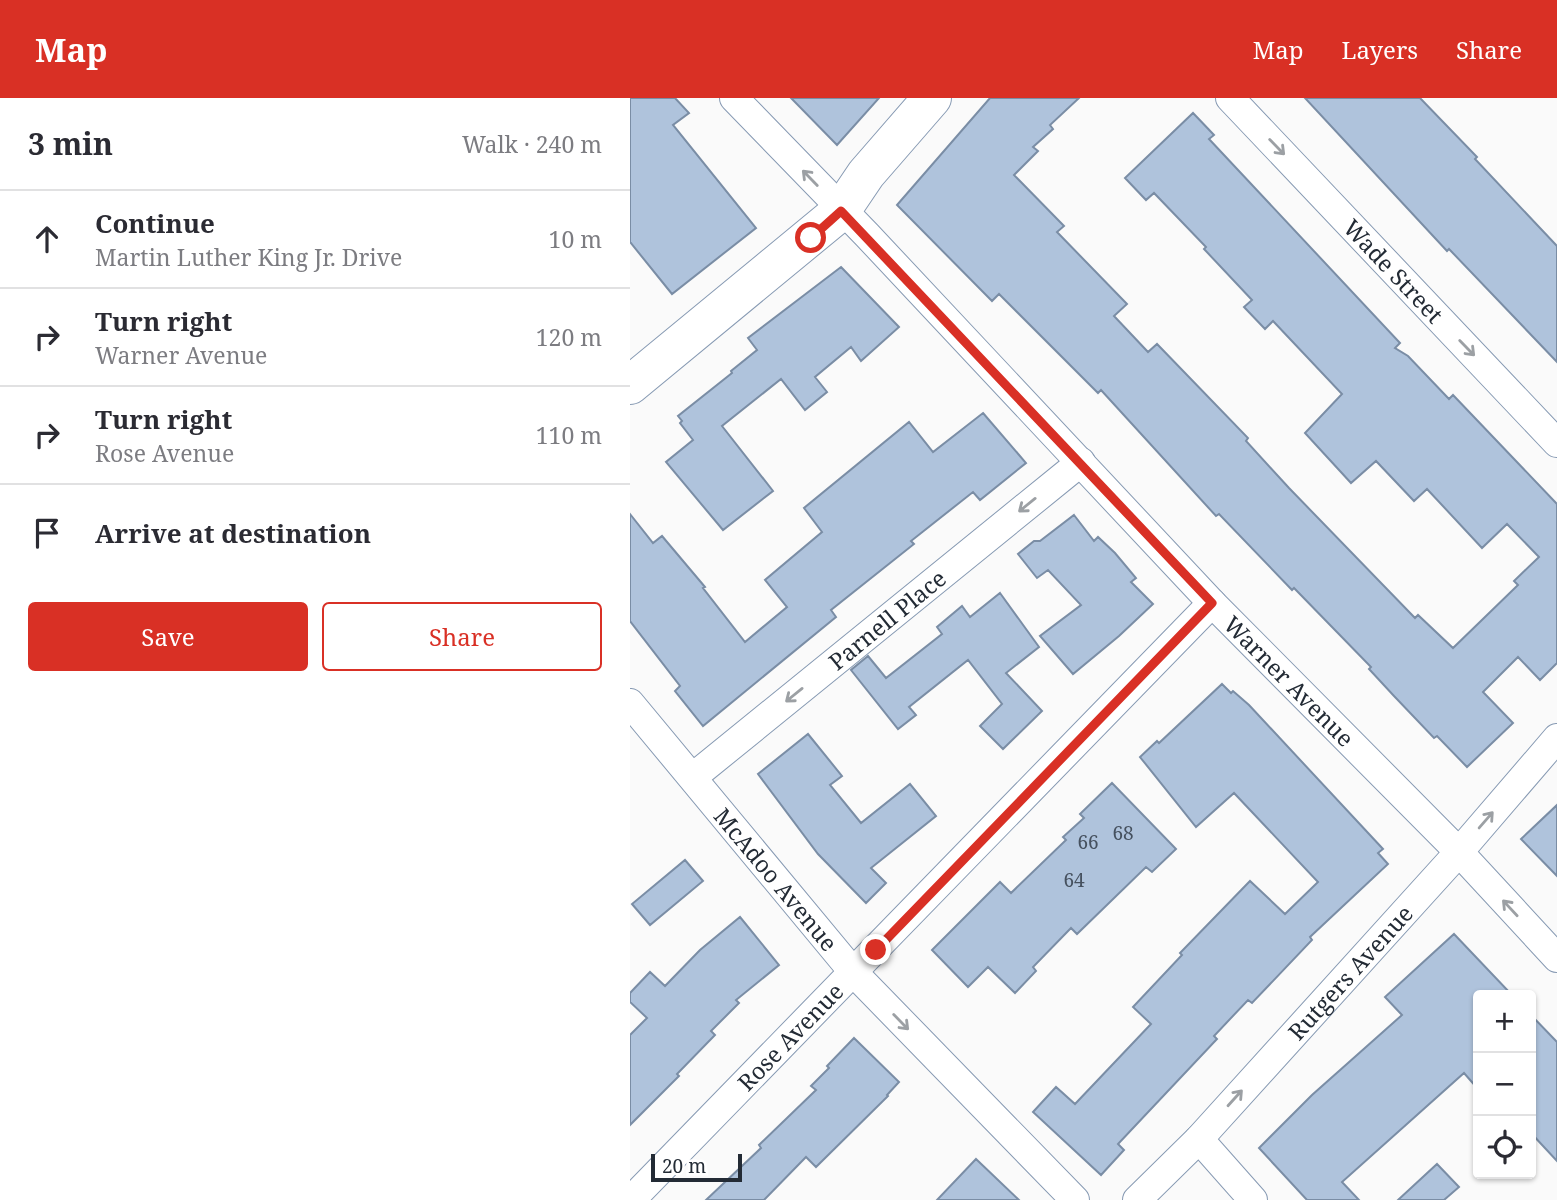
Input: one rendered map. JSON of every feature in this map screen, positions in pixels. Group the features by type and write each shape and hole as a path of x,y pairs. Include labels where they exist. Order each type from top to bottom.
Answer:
{"street":[{"name":"Warner Avenue","path":"734,98 1212,603 1459,852 1557,958"},
{"path":"630,385 841,211 866,174 932,98"},
{"name":"Wade Street","path":"1230,98 1557,443"},
{"name":"Parnell Place","path":"693,777 1081,462"},
{"name":"Rose Avenue","path":"631,1200 1212,603"},
{"name":"McAdoo Avenue","path":"630,703 854,973 1075,1200"},
{"name":"Rutgers Avenue","path":"1136,1200 1199,1139 1459,852 1557,738"},
{"path":"1199,1139 1253,1200"}],"building":[{"path":"630,98 675,98 689,113 673,125 756,228 672,294 630,242"},
{"path":"791,98 879,98 837,145"},
{"path":"990,98 1079,98 1050,125 1053,129 1033,147 1038,151 1014,175 1064,226 1057,232 1127,304 1114,316 1148,352 1157,344 1248,438 1246,441 1289,488 1415,618 1418,615 1453,648 1518,585 1514,581 1539,557 1507,524 1482,548 1427,489 1414,501 1376,461 1351,483 1305,433 1342,394 1273,321 1265,329 1244,307 1252,300 1154,193 1146,200 1125,178 1193,113 1214,135 1209,139 1400,343 1395,348 1408,356 1449,399 1453,395 1557,504 1557,663 1540,680 1518,657 1483,692 1513,723 1467,767 1437,736 1434,738 1369,669 1371,667 1294,588 1292,590 1219,514 1216,516 1101,390 1098,393 999,294 992,301 897,205"},
{"path":"1305,98 1420,98 1477,157 1475,159 1557,246 1557,362 1449,249 1447,251"},
{"path":"841,267 899,327 861,361 851,347 815,377 827,392 805,410 781,379 722,426 773,491 723,530 666,462 693,440 678,416 757,350 748,338"},
{"path":"983,413 1026,463 980,500 973,492 911,541 914,544 831,610 836,617 703,726 675,691 680,686 630,621 630,514 653,543 662,536 705,587 703,588 745,642 787,607 765,580 822,532 804,508 909,422 933,452"},
{"path":"1074,515 1094,541 1098,537 1115,553 1136,578 1131,582 1153,604 1073,674 1040,636 1081,605 1048,570 1037,578 1018,554"},
{"path":"1000,593 1039,647 1006,673 1042,711 1003,749 980,726 1002,704 968,660 909,707 916,715 898,729 851,670 868,656 886,678 942,634 937,627 962,606 970,617"},
{"path":"1222,684 1249,705 1383,849 1378,853 1388,864 1310,937 1312,940 1252,1003 1248,1000 1214,1036 1217,1039 1118,1144 1124,1150 1101,1175 1033,1112 1056,1087 1075,1104 1151,1024 1133,1007 1182,955 1180,953 1250,881 1285,914 1318,882 1234,793 1196,827 1140,757 1157,741 1159,743"},
{"path":"808,734 842,776 830,785 861,823 910,784 936,816 871,868 886,883 866,903 818,854 758,774"},
{"path":"1112,783 1176,849 1152,872 1146,867 1077,934 1071,928 1033,967 1036,971 1015,993 988,967 968,987 932,950 1000,882 1011,893 1066,840 1063,837 1084,818 1080,814"},
{"path":"1557,805 1557,876 1521,839"},
{"path":"685,860 703,881 650,925 632,904"},
{"path":"740,917 779,965 736,1000 739,1003 711,1031 715,1035 630,1125 630,1035 647,1018 630,1002 630,993 650,972 665,986 700,950"},
{"path":"1454,934 1507,990 1473,990 1473,1083 1464,1073 1342,1182 1359,1200 1307,1200 1259,1148 1312,1095 1402,1015 1385,997"},
{"path":"1536,1020 1557,1042 1557,1161 1536,1138"},
{"path":"854,1038 899,1082 888,1096 816,1167 806,1157 764,1200 706,1200 761,1148 759,1145 816,1090 811,1086"},
{"path":"976,1159 1019,1200 937,1200"},
{"path":"1437,1164 1459,1187 1444,1200 1398,1200"}],"route":[{"path":"811,238 841,211 867,235 1212,603 876,950"}]}
